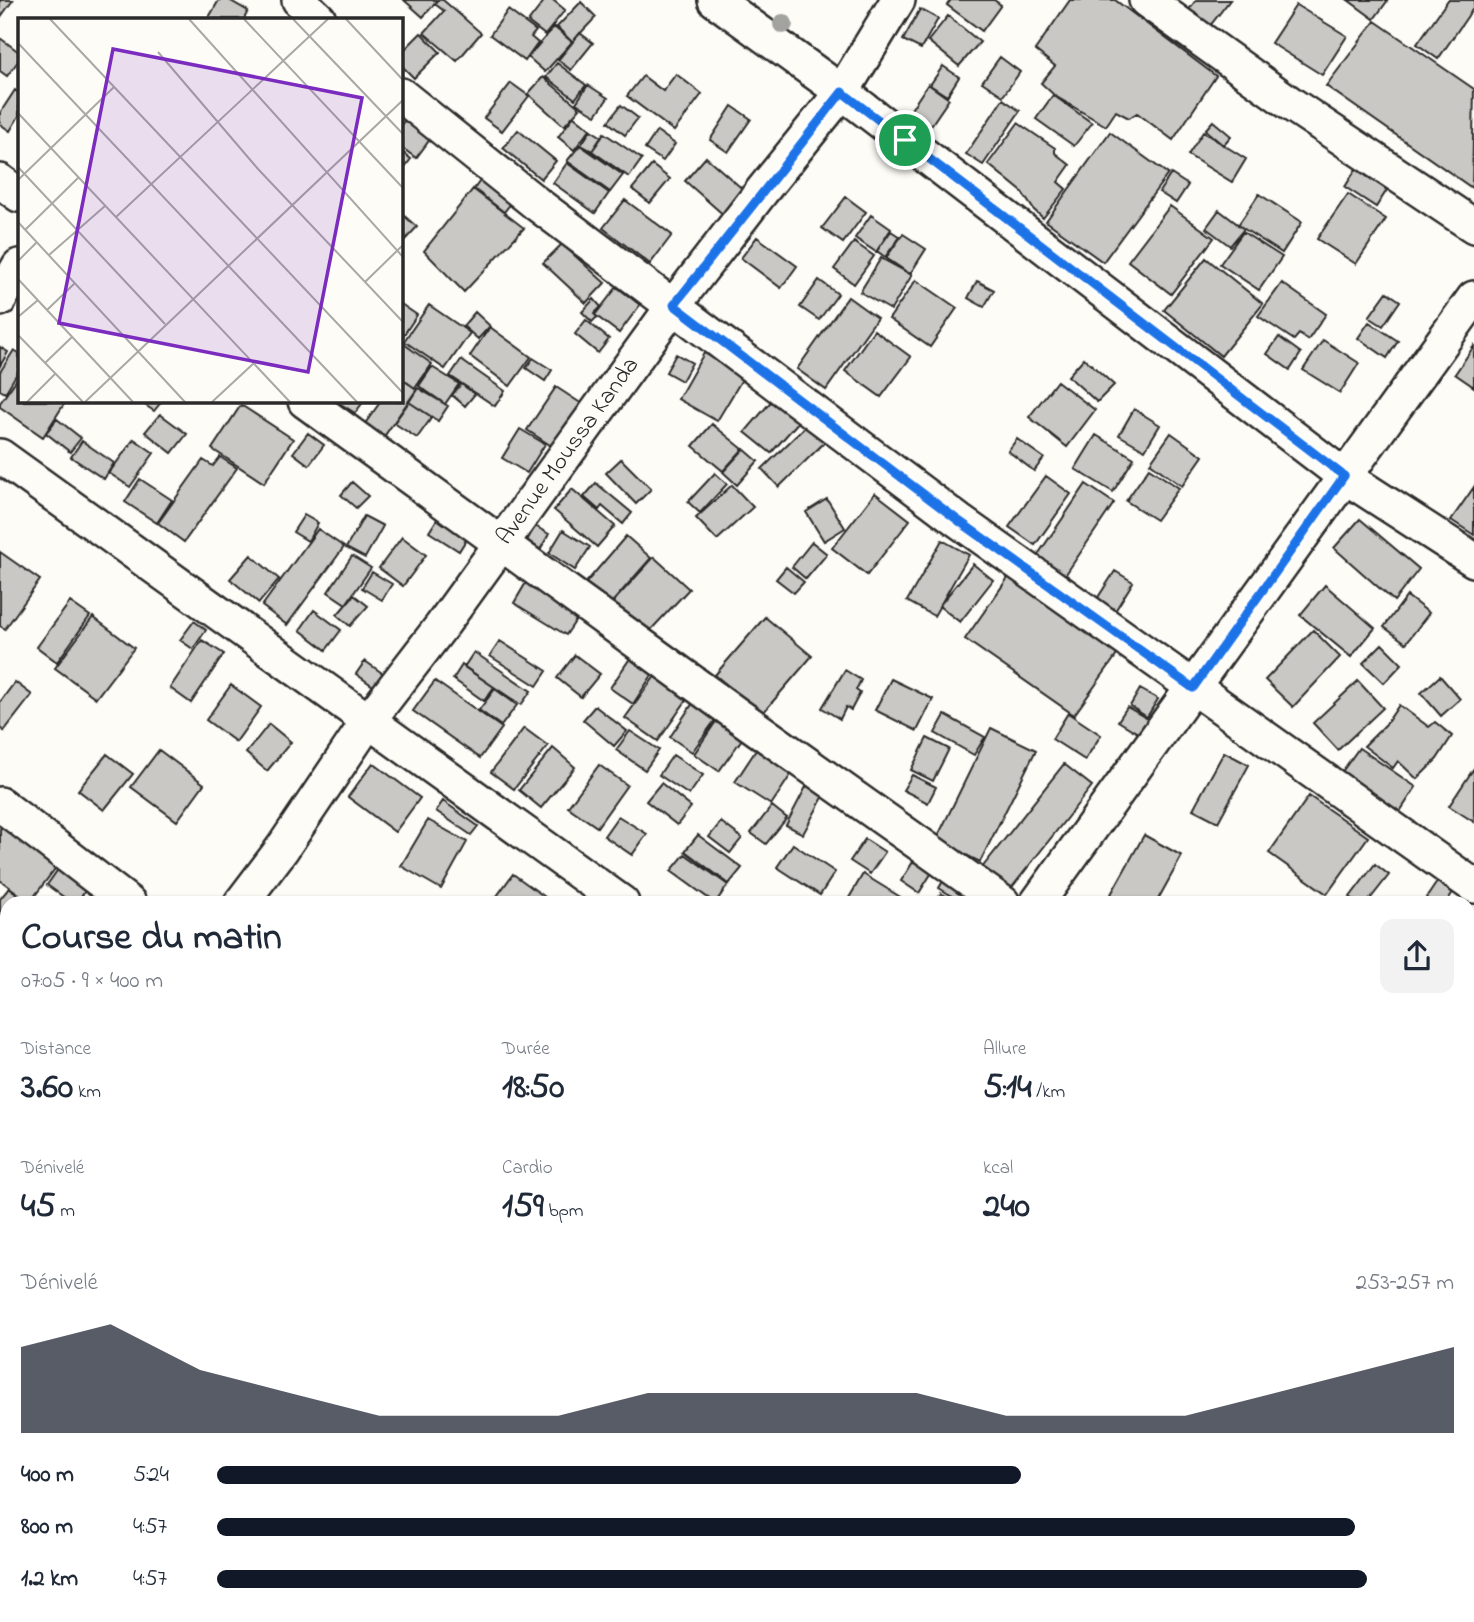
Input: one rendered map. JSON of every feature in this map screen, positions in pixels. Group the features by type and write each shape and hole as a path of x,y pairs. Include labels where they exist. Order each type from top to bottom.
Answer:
{"street":[{"path":"299,0 318,18"},
{"path":"715,0 842,92 1344,476 1474,560"},
{"name":"Avenue Moussa Kanda","path":"246,896 282,849 369,720 502,543 674,305 842,92 898,0"},
{"path":"1146,0 1291,104 1474,226"},
{"path":"402,96 537,204 959,521 1474,886"},
{"path":"0,181 18,194"},
{"path":"0,299 18,268"},
{"path":"1042,896 1474,298"},
{"path":"306,402 739,716 993,896"},
{"path":"0,456 612,896"},
{"path":"0,804 119,896"}],"building":[{"path":"0,0 13,0 0,18"},
{"path":"219,0 229,0 248,11 244,18 209,18"},
{"path":"404,0 438,0 423,17"},
{"path":"438,0 443,0 481,33 457,61 424,33 444,11 435,4"},
{"path":"545,0 553,0 565,10 545,35 528,22"},
{"path":"951,0 994,0 1001,5 982,31 947,5"},
{"path":"1070,0 1115,0 1216,76 1173,140 1137,113 1129,118 1116,111 1106,126 1055,96 1041,83 1055,66 1035,50"},
{"path":"1196,0 1230,0 1209,27 1188,11"},
{"path":"1348,0 1388,0 1374,19"},
{"path":"1448,0 1474,0 1474,7 1438,59 1417,44"},
{"path":"581,2 596,17 572,42 557,27"},
{"path":"1296,5 1347,36 1322,75 1271,43"},
{"path":"920,9 938,19 921,49 903,40"},
{"path":"508,10 536,31 531,37 538,43 525,61 490,35"},
{"path":"948,16 980,42 959,66 928,41"},
{"path":"1375,21 1474,89 1472,188 1326,86"},
{"path":"554,27 572,42 545,72 528,57"},
{"path":"421,33 440,52 414,78 402,66 402,52"},
{"path":"580,33 593,43 571,70 558,60"},
{"path":"0,38 18,51 18,61 7,76 0,71"},
{"path":"1000,57 1020,72 1003,96 982,82"},
{"path":"557,63 586,85 575,99 546,77"},
{"path":"943,66 959,77 947,96 930,85"},
{"path":"676,74 702,94 674,131 627,96 643,76 663,91"},
{"path":"543,77 580,108 564,126 528,94"},
{"path":"511,83 529,96 502,131 484,118"},
{"path":"928,84 949,99 925,134 904,120"},
{"path":"588,85 608,98 596,115 576,103"},
{"path":"15,90 18,92 18,118 10,131 0,124 0,113"},
{"path":"1053,95 1092,123 1074,146 1036,119"},
{"path":"1003,99 1020,111 983,165 966,154"},
{"path":"621,105 638,118 625,135 608,122"},
{"path":"732,106 751,119 728,152 710,140"},
{"path":"408,116 434,134 416,158 402,148 402,124"},
{"path":"574,116 590,129 574,150 558,137"},
{"path":"1213,121 1231,136 1223,145 1205,130"},
{"path":"1018,123 1055,148 1055,153 1070,165 1058,182 1066,189 1043,218 1021,191 988,164"},
{"path":"518,130 556,161 541,179 503,148"},
{"path":"591,130 602,137 592,151 581,145"},
{"path":"657,131 675,144 663,161 645,149"},
{"path":"1110,132 1168,174 1103,262 1046,221"},
{"path":"1203,132 1246,159 1232,182 1188,155"},
{"path":"604,133 642,159 629,177 592,151"},
{"path":"580,145 623,175 610,192 567,161"},
{"path":"402,152 411,159 402,171"},
{"path":"706,157 747,193 726,217 685,181"},
{"path":"567,163 609,193 595,213 553,183"},
{"path":"652,165 670,179 650,203 632,189"},
{"path":"1356,169 1387,190 1376,207 1345,187"},
{"path":"485,174 515,198 504,212 474,189"},
{"path":"1171,174 1188,185 1176,203 1159,192"},
{"path":"473,189 524,228 464,292 424,251"},
{"path":"1259,194 1302,222 1282,253 1238,225"},
{"path":"1348,194 1386,219 1356,264 1317,239"},
{"path":"846,197 866,212 843,243 822,228"},
{"path":"625,200 672,235 650,264 603,228"},
{"path":"1170,206 1214,238 1171,294 1128,261"},
{"path":"1219,210 1244,229 1230,246 1206,228"},
{"path":"402,214 417,227 405,240 402,238"},
{"path":"871,215 891,229 876,252 855,238"},
{"path":"891,231 900,237 885,257 877,251"},
{"path":"1243,232 1282,257 1259,290 1220,264"},
{"path":"903,234 926,249 910,274 886,258"},
{"path":"757,237 797,266 781,288 741,258"},
{"path":"854,242 874,256 854,284 834,269"},
{"path":"562,244 605,283 586,303 543,263"},
{"path":"881,258 912,275 891,310 860,292"},
{"path":"1206,258 1263,304 1221,356 1164,310"},
{"path":"819,280 838,294 819,320 800,307"},
{"path":"916,280 957,308 930,347 889,319"},
{"path":"977,281 994,290 984,307 968,298"},
{"path":"1282,283 1326,314 1308,340 1299,334 1294,340 1258,316"},
{"path":"617,287 640,305 619,333 595,315"},
{"path":"1387,292 1400,301 1383,326 1369,317"},
{"path":"848,297 877,318 826,390 797,369"},
{"path":"594,299 601,307 594,314 597,317 592,322 582,312"},
{"path":"402,305 417,315 402,338"},
{"path":"429,305 470,333 445,369 404,341"},
{"path":"475,312 490,326 478,339 463,326"},
{"path":"586,320 609,339 598,353 575,334"},
{"path":"1369,322 1398,341 1387,358 1358,338"},
{"path":"490,327 531,357 510,386 470,356"},
{"path":"874,330 911,357 881,397 845,371"},
{"path":"1279,337 1301,353 1290,370 1267,354"},
{"path":"1323,340 1359,363 1340,393 1303,370"},
{"path":"402,343 432,364 415,388 402,379"},
{"path":"1474,346 1474,387 1455,374"},
{"path":"0,347 8,352 0,366"},
{"path":"14,350 18,352 18,372 5,393 0,390 0,372"},
{"path":"704,353 744,376 717,421 678,399"},
{"path":"676,354 692,363 682,381 666,372"},
{"path":"533,358 552,370 545,381 526,368"},
{"path":"1084,358 1114,385 1097,402 1068,376"},
{"path":"461,360 505,391 495,406 450,376"},
{"path":"432,367 459,384 445,404 419,386"},
{"path":"18,377 18,402 65,402 43,437 0,407"},
{"path":"402,380 417,389 383,438 364,425 380,402 402,402"},
{"path":"1057,381 1095,410 1067,447 1029,417"},
{"path":"461,384 475,394 465,406 452,395"},
{"path":"556,387 582,404 553,447 527,430"},
{"path":"418,388 448,406 438,421 409,402"},
{"path":"774,398 800,420 771,453 745,432"},
{"path":"140,402 161,402 154,411"},
{"path":"338,402 363,402 355,413"},
{"path":"409,402 432,417 417,438 394,423"},
{"path":"241,405 293,439 264,483 212,449"},
{"path":"1134,409 1160,425 1145,450 1119,435"},
{"path":"160,414 187,434 172,453 145,432"},
{"path":"57,419 81,438 70,452 46,433"},
{"path":"809,423 826,441 779,487 762,469"},
{"path":"712,424 743,449 723,471 693,446"},
{"path":"520,429 545,444 527,473 502,458"},
{"path":"308,433 324,445 309,465 293,453"},
{"path":"1171,433 1203,456 1182,486 1150,463"},
{"path":"1096,435 1134,458 1113,492 1075,469"},
{"path":"134,439 154,453 130,487 109,473"},
{"path":"1017,439 1044,458 1034,471 1008,451"},
{"path":"82,441 114,463 104,479 71,457"},
{"path":"744,449 758,461 737,485 723,472"},
{"path":"220,457 237,468 184,542 158,523 203,460 213,466"},
{"path":"621,459 651,489 636,504 606,473"},
{"path":"1149,468 1179,488 1156,520 1126,501"},
{"path":"715,473 727,484 700,513 688,502"},
{"path":"1046,476 1071,494 1035,545 1009,527"},
{"path":"140,479 172,500 157,523 125,502"},
{"path":"352,482 368,496 356,508 341,495"},
{"path":"596,483 632,513 623,524 602,506 599,510 584,497"},
{"path":"1086,484 1114,503 1064,577 1035,559"},
{"path":"732,485 753,507 717,540 696,518"},
{"path":"1474,487 1474,535 1451,520"},
{"path":"572,489 615,526 597,547 554,510"},
{"path":"875,493 910,520 867,575 832,548"},
{"path":"827,499 845,528 824,541 806,512"},
{"path":"441,513 471,532 459,551 429,532"},
{"path":"304,515 318,523 308,541 293,532"},
{"path":"364,516 383,526 365,558 346,548"},
{"path":"1360,519 1419,569 1394,601 1334,548"},
{"path":"535,526 549,534 537,555 523,548"},
{"path":"318,529 344,547 287,625 262,606"},
{"path":"563,530 590,547 575,570 549,553"},
{"path":"626,536 651,558 608,607 584,585"},
{"path":"402,537 426,555 403,586 379,568"},
{"path":"942,540 969,555 934,616 907,601"},
{"path":"812,542 827,554 806,579 792,567"},
{"path":"0,552 40,580 5,629 0,626"},
{"path":"251,555 279,579 259,603 230,579"},
{"path":"352,556 371,568 346,604 328,592"},
{"path":"654,557 689,589 646,635 612,603"},
{"path":"973,564 993,580 960,622 939,606"},
{"path":"786,567 804,582 794,593 776,579"},
{"path":"1115,571 1133,582 1112,616 1093,605"},
{"path":"372,572 392,584 382,600 362,588"},
{"path":"1010,575 1119,652 1074,715 965,639"},
{"path":"527,581 580,614 566,635 514,603"},
{"path":"1325,585 1375,628 1351,657 1300,615"},
{"path":"354,595 368,606 350,626 337,615"},
{"path":"1407,596 1429,613 1406,643 1384,627"},
{"path":"70,602 90,616 57,662 37,647"},
{"path":"314,610 341,630 326,650 300,630"},
{"path":"93,617 134,648 96,698 55,668"},
{"path":"765,617 812,656 762,714 715,675"},
{"path":"194,621 206,630 193,649 180,640"},
{"path":"1313,630 1340,657 1293,707 1265,680"},
{"path":"202,640 224,654 191,703 170,688"},
{"path":"500,641 547,671 537,686 490,656"},
{"path":"1382,644 1402,664 1384,683 1363,663"},
{"path":"635,651 658,666 633,704 610,688"},
{"path":"474,652 531,691 521,705 464,667"},
{"path":"575,655 600,674 581,697 557,678"},
{"path":"365,661 385,675 376,688 356,674"},
{"path":"462,665 494,687 484,701 453,679"},
{"path":"845,670 861,680 856,690 860,693 851,710 846,707 840,719 822,708"},
{"path":"658,672 690,695 658,741 625,718"},
{"path":"1440,676 1460,699 1441,716 1421,693"},
{"path":"891,679 933,699 917,731 875,710"},
{"path":"435,681 502,728 480,758 413,711"},
{"path":"1358,681 1383,708 1338,750 1313,723"},
{"path":"15,682 32,695 4,731 0,728 0,702"},
{"path":"231,685 261,707 236,742 206,720"},
{"path":"495,689 517,705 501,726 479,710"},
{"path":"1140,689 1158,699 1147,717 1130,706"},
{"path":"695,700 718,716 692,752 670,737"},
{"path":"1399,705 1429,727 1435,722 1452,736 1437,759 1417,779 1398,761 1393,768 1364,746 1386,724"},
{"path":"595,706 627,731 614,746 583,720"},
{"path":"1127,707 1151,721 1143,736 1118,721"},
{"path":"1068,713 1101,735 1085,760 1052,739"},
{"path":"721,714 747,732 719,771 694,754"},
{"path":"945,715 985,737 974,755 935,733"},
{"path":"269,724 291,742 267,771 246,753"},
{"path":"524,728 548,746 514,789 491,772"},
{"path":"991,728 1036,750 980,862 936,840"},
{"path":"630,731 659,750 645,770 616,750"},
{"path":"927,738 949,749 933,781 911,770"},
{"path":"758,747 794,770 771,805 735,782"},
{"path":"553,748 575,767 541,808 519,790"},
{"path":"1359,748 1416,787 1399,813 1341,773"},
{"path":"159,750 204,784 177,821 131,787"},
{"path":"1224,752 1249,765 1218,822 1193,809"},
{"path":"107,754 133,774 104,810 78,790"},
{"path":"673,755 703,775 689,795 659,775"},
{"path":"373,763 420,798 395,832 348,797"},
{"path":"1064,764 1092,786 1009,891 981,869"},
{"path":"599,765 627,785 597,827 568,807"},
{"path":"1474,768 1474,822 1449,806"},
{"path":"912,775 936,787 928,803 903,790"},
{"path":"809,781 827,790 803,834 786,825"},
{"path":"661,783 691,807 677,825 646,801"},
{"path":"1309,796 1368,837 1327,894 1269,853"},
{"path":"443,801 478,826 471,835 436,811"},
{"path":"772,806 787,818 766,844 751,833"},
{"path":"618,816 647,834 632,855 604,836"},
{"path":"428,820 467,842 441,889 401,866"},
{"path":"721,822 742,838 730,853 709,837"},
{"path":"3,826 57,866 34,896 22,896 0,880 0,829"},
{"path":"698,835 742,868 729,884 685,851"},
{"path":"1144,835 1182,856 1160,896 1110,896"},
{"path":"865,839 885,852 870,874 850,861"},
{"path":"793,844 835,872 820,895 777,867"},
{"path":"685,854 728,885 720,896 705,896 671,871"},
{"path":"918,854 936,866 919,893 901,881"},
{"path":"1375,864 1389,875 1372,896 1351,896"},
{"path":"59,868 87,888 82,896 62,896 47,885"},
{"path":"513,874 544,896 497,896"},
{"path":"863,874 899,896 850,896"},
{"path":"946,876 980,896 952,896 939,888"},
{"path":"1437,882 1453,892 1450,896 1428,896"},
{"path":"9,888 19,896 2,896"}],"route":[{"path":"842,92 905,140 1344,476 1193,688 959,521 674,305 842,92"}]}
